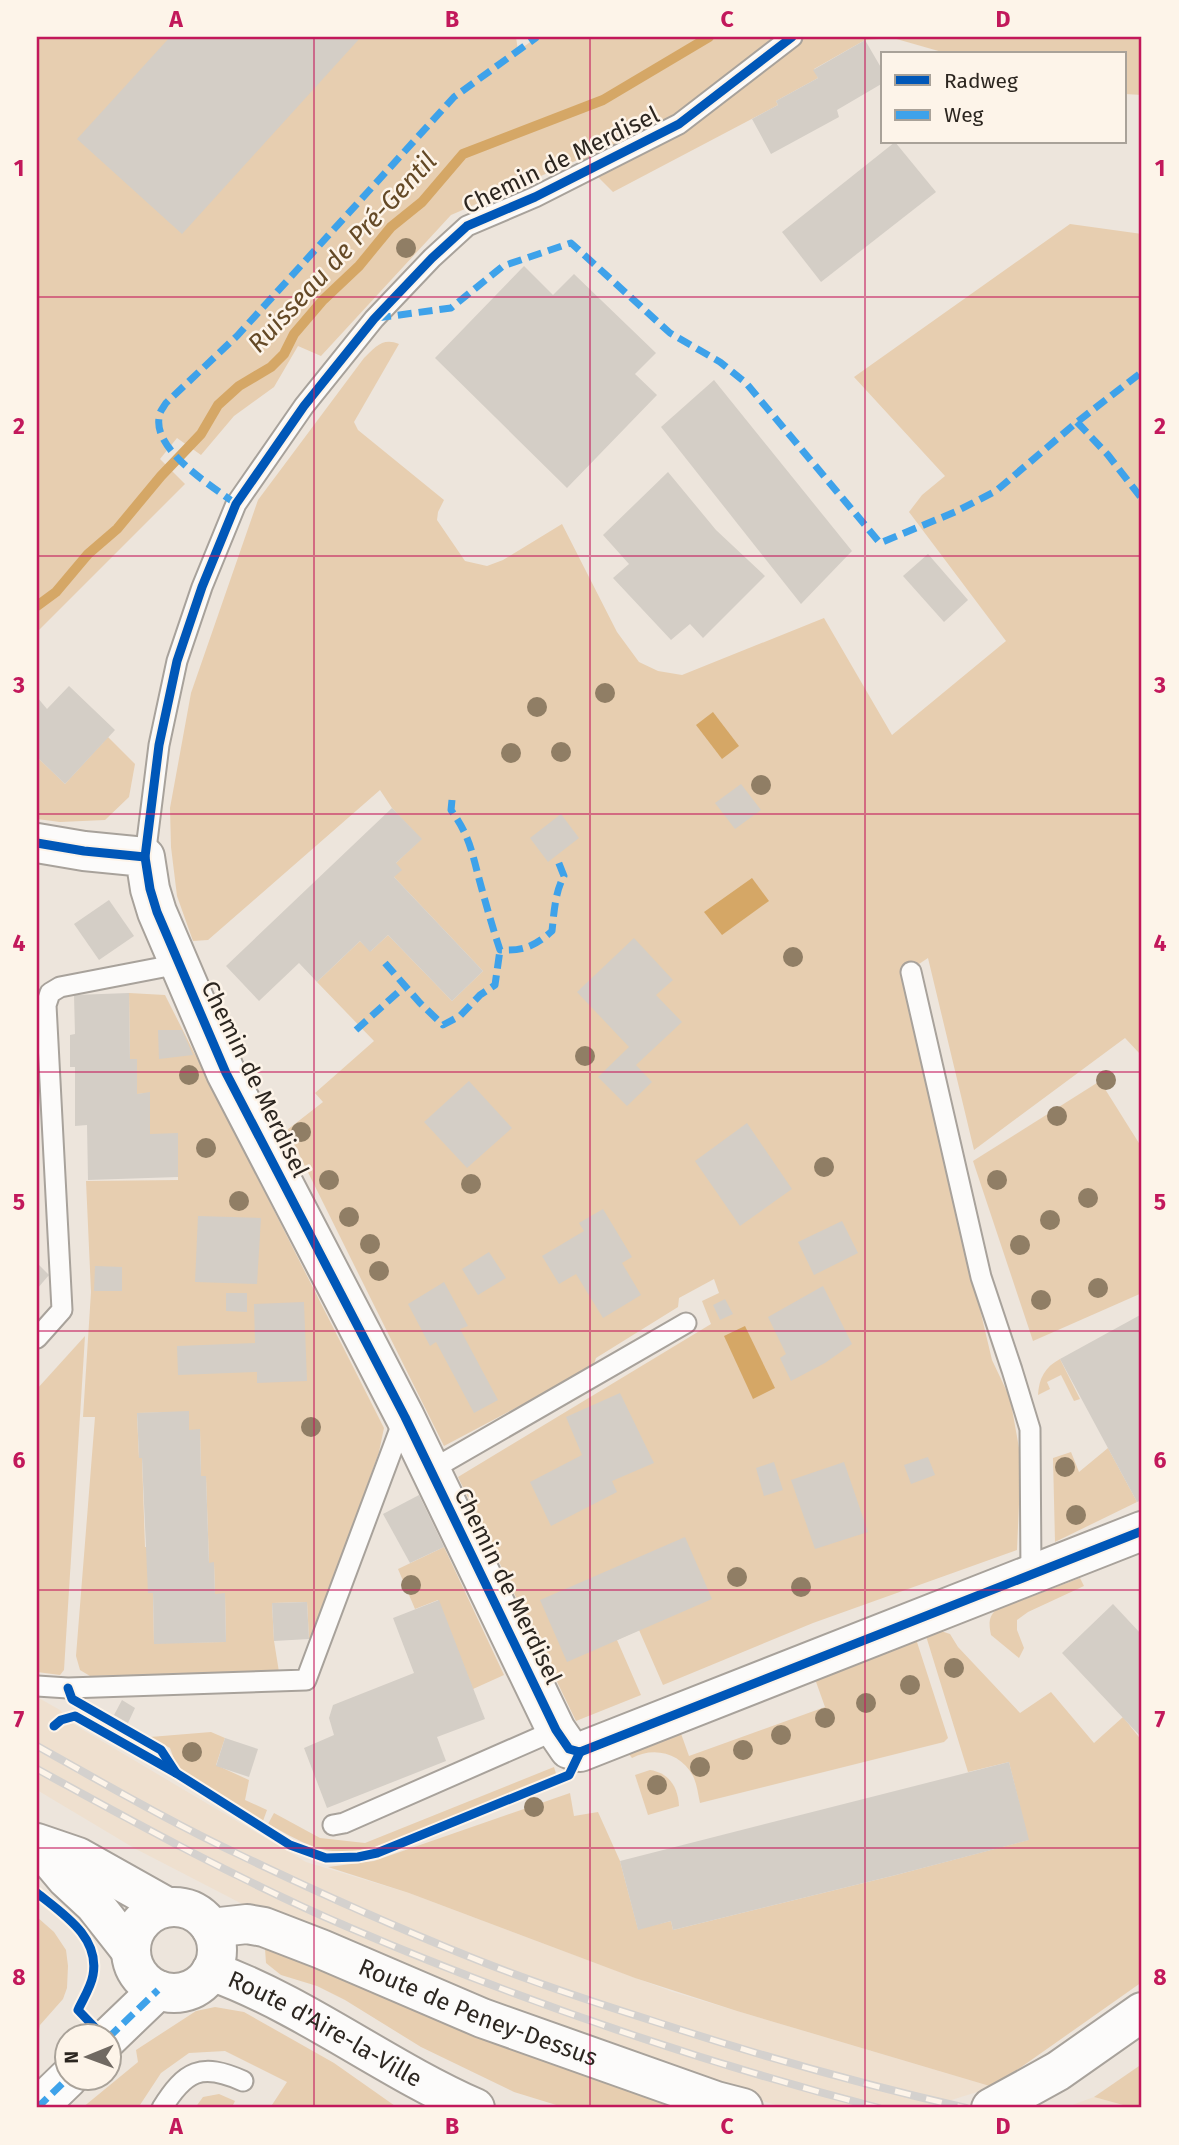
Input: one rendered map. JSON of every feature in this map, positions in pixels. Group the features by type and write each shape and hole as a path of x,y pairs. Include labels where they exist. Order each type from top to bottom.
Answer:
{"street":[{"path":"37,844 145,857"},
{"name":"Chemin de Merdisel","path":"145,857 153,901 226,1073 405,1417 556,1730 569,1749 580,1752 1142,1531"},
{"path":"37,1843 78,1857 167,1907"},
{"path":"37,1843 66,1878 94,1904 131,1951"},
{"path":"167,1907 183,1908 198,1914 211,1927 216,1941 217,1957 201,1984 190,1990 174,1993 158,1990 143,1980 135,1968 131,1951 133,1938 139,1925 151,1913 167,1907"},
{"name":"Route de Peney-Dessus","path":"211,1927 247,1924 264,1927 482,2018 716,2101 743,2108"},
{"name":"Route d'Aire-la-Ville","path":"211,1971 234,1979 307,2015 475,2108"},
{"path":"122,2025 158,1990"},
{"path":"991,2108 1058,2071 1142,2012"},
{"path":"37,2108 54,2092"}],"lane":[{"name":"Chemin de Merdisel","path":"145,857 159,745 177,661 202,587 236,504 304,406 374,319 432,258 467,226 536,197 679,124 792,37"},
{"name":"Chemin de Merdisel","path":"37,1338 62,1310 46,1005 50,993 60,987 179,964"},
{"path":"911,972 981,1277 1030,1429 1031,1575"},
{"name":"Chemin de Merdisel","path":"431,1470 686,1323"},
{"path":"37,1686 68,1688 306,1680 405,1417"},
{"path":"333,1825 344,1823 556,1730"},
{"path":"162,2108 173,2090 184,2079 196,2073 209,2071 243,2081"}],"shaded area":[{"path":"37,37 516,37 518,51 537,37 1142,37 1142,95 1126,94 1126,52 942,52 893,38 865,40 814,69 818,78 776,101 778,105 613,192 580,159 451,215 321,356 298,346 274,387 234,416 201,455 177,438 160,459 185,484 37,632"},
{"path":"1070,224 1142,234 1142,1053 1125,1038 974,1150 928,958 901,976 992,1360 1010,1398 1021,1459 1017,1550 813,1623 663,1685 639,1630 617,1640 641,1695 576,1721 458,1477 711,1324 702,1301 719,1293 714,1279 679,1298 678,1307 596,1358 593,1367 444,1446 287,1130 323,1102 315,1093 374,1041 317,982 360,941 371,951 388,935 452,1001 483,971 394,877 396,863 421,839 392,808 380,790 208,940 193,941 177,896 170,808 191,693 258,500 364,358 380,344 393,342 399,344 354,422 358,430 444,500 437,520 465,561 487,566 503,560 562,524 617,632 639,662 658,671 682,675 824,618 892,735 1006,641 909,512 922,495 945,476 854,377"},
{"path":"713,712 739,746 722,759 696,725"},
{"path":"108,737 135,764 129,797 105,820 60,822 37,819 37,757 65,784"},
{"path":"752,878 769,901 722,935 704,912"},
{"path":"129,993 165,995 384,1428 379,1452 315,1631 309,1639 307,1602 272,1603 279,1672 90,1676 80,1670 76,1656 95,1417 83,1417 91,1292 86,1181 178,1180 178,1134 150,1134 150,1093 137,1094 137,1059 130,1059","holes":["189,1412 189,1430 200,1430 201,1476 206,1477 209,1563 214,1563 215,1594 225,1595 226,1642 154,1643 153,1593 148,1547 145,1547 142,1458 139,1458 137,1413"]},
{"path":"1100,1081 1142,1148 1142,1293 1033,1341 973,1161"},
{"path":"745,1326 775,1388 753,1399 724,1336"},
{"path":"85,1336 64,1670 60,1675 37,1672 37,1389"},
{"path":"1060,1359 1080,1399 1074,1401 1061,1375 1047,1382 1050,1389 1038,1395 1044,1374"},
{"path":"1108,1448 1137,1502 1055,1542 1053,1458 1071,1452 1079,1472"},
{"path":"444,1547 504,1675 473,1689 438,1600 415,1609 398,1569"},
{"path":"1080,1578 1084,1586 1028,1612 1017,1620 1017,1630 1024,1648 1019,1658 991,1635 990,1621 996,1610"},
{"path":"941,1631 950,1634 958,1647 1020,1713 1051,1692 1094,1743 1123,1717 1142,1741 1142,1982 993,2087 635,1978 409,1893 328,1867 374,1861 570,1793 574,1816 598,1812 620,1861 638,1929 671,1921 673,1930 1028,1840 1009,1762 968,1772 926,1636"},
{"path":"916,1639 948,1738 944,1742 700,1803 693,1776 682,1762 658,1752 632,1758 628,1753 679,1728 689,1756 825,1707 815,1679"},
{"path":"37,1697 60,1710 73,1724 306,1862 409,1893 673,1992 993,2087 926,2108 785,2108 629,2059 252,1909 134,1848 37,1790"},
{"path":"211,1732 225,1738 216,1765 249,1780 245,1800 267,1810 263,1821 177,1767 170,1748 150,1737"},
{"path":"554,1767 557,1777 375,1847 344,1852 331,1851 295,1839 268,1824 274,1813 320,1838 365,1843"},
{"path":"650,1770 663,1774 672,1782 679,1806 648,1815 635,1775"},
{"path":"37,1917 54,1932 66,1950 68,1966 67,1988 63,1999 40,2025 37,2041"},
{"path":"274,1943 695,2108 566,2108 514,2092 421,2047 345,2000 317,1986 281,1975 266,1963 265,1949"},
{"path":"215,2007 244,2012 334,2063 398,2108 270,2108 287,2082 225,2051 189,2053 161,2073 138,2108 82,2108 101,2092 122,2092 122,2075 138,2062 136,2050 196,2011"},
{"path":"1142,2064 1142,2108 1094,2097"},
{"path":"219,2094 235,2101 232,2107 234,2108 195,2108 203,2097"},
{"path":"1094,2097 1134,2108 1064,2108"}],"building":[{"path":"170,37 361,37 182,234 77,139"},
{"path":"865,40 881,68 881,84 837,110 839,117 771,154 752,119 778,105 776,101 818,78 813,70"},
{"path":"892,144 897,144 936,192 821,282 782,232"},
{"path":"524,266 553,295 574,274 656,353 635,374 657,395 567,488 435,358"},
{"path":"714,380 852,551 801,604 661,427"},
{"path":"668,472 716,530 765,576 703,638 690,624 671,640 613,578 629,564 603,535"},
{"path":"928,554 968,600 944,622 903,576"},
{"path":"69,686 115,730 65,784 37,757 37,697 47,709"},
{"path":"741,784 761,810 735,829 715,803"},
{"path":"392,808 422,839 396,863 402,870 394,877 483,971 452,1001 388,935 370,952 360,941 317,982 299,963 259,1001 226,966"},
{"path":"561,814 579,838 548,862 530,838"},
{"path":"109,900 134,936 99,960 74,924"},
{"path":"634,938 673,980 656,995 682,1022 636,1065 652,1082 627,1106 598,1077 629,1047 577,992"},
{"path":"129,993 130,1059 137,1059 137,1094 150,1092 150,1134 178,1133 178,1177 88,1180 87,1125 75,1126 75,1067 70,1067 70,1035 75,1034 74,995"},
{"path":"158,1030 182,1030 193,1055 159,1059"},
{"path":"469,1081 512,1128 467,1168 424,1122"},
{"path":"747,1123 792,1189 740,1226 695,1161"},
{"path":"603,1209 632,1257 622,1263 641,1295 603,1318 576,1274 559,1284 542,1256 584,1231 579,1223"},
{"path":"198,1216 261,1218 257,1284 195,1282"},
{"path":"842,1221 858,1253 814,1275 798,1242"},
{"path":"489,1252 506,1278 478,1295 462,1269"},
{"path":"37,1263 49,1275 37,1289"},
{"path":"95,1266 122,1267 122,1291 94,1291"},
{"path":"444,1282 468,1326 460,1329 498,1400 474,1413 436,1342 430,1346 408,1304"},
{"path":"823,1286 852,1344 825,1363 791,1381 780,1358 786,1354 768,1317"},
{"path":"226,1293 247,1293 247,1312 226,1311"},
{"path":"725,1299 733,1314 720,1320 713,1305"},
{"path":"304,1302 307,1381 257,1383 257,1372 178,1375 177,1346 255,1343 254,1304"},
{"path":"1142,1314 1142,1500 1137,1502 1060,1359"},
{"path":"620,1393 654,1463 612,1481 617,1492 551,1526 530,1482 582,1455 566,1417"},
{"path":"189,1411 189,1430 200,1429 201,1476 206,1476 209,1563 214,1562 215,1594 225,1593 226,1642 154,1644 153,1593 148,1593 142,1458 139,1458 137,1413"},
{"path":"928,1457 935,1475 911,1484 904,1465"},
{"path":"774,1462 783,1490 764,1496 756,1468"},
{"path":"844,1462 868,1532 815,1549 791,1480"},
{"path":"419,1495 444,1547 410,1563 383,1514"},
{"path":"685,1537 712,1599 567,1662 540,1600"},
{"path":"439,1600 485,1719 437,1737 446,1761 327,1808 304,1748 334,1735 329,1718 333,1705 414,1673 393,1618"},
{"path":"307,1602 309,1639 274,1641 272,1603"},
{"path":"1113,1604 1142,1635 1142,1738 1062,1653"},
{"path":"122,1700 135,1708 128,1723 114,1715"},
{"path":"225,1738 258,1749 249,1777 216,1766"},
{"path":"1009,1762 1029,1840 673,1930 671,1921 638,1930 620,1861"}],"waterway":[{"name":"Ruisseau de Pré-Gentil","path":"37,606 56,592 88,554 117,529 161,476 201,434 218,405 239,386 271,367 284,354 294,334 323,300 359,266 391,227 422,202 463,154 603,100 709,37"}],"railway":[{"path":"37,1746 164,1817 242,1856 327,1896 492,1966 728,2045 847,2079 966,2108"},
{"path":"37,1769 229,1872 413,1954 610,2028 811,2090 879,2108"}],"marked path":[{"path":"236,504 200,478 175,455 160,430 159,416 162,408 237,336 454,97 537,37"},
{"path":"377,318 451,308 503,266 571,243 670,333 720,362 746,383 880,543 955,512 996,491 1077,422 1142,372"},
{"path":"1077,422 1108,455 1142,499"},
{"path":"452,800 451,810 470,846 500,950 516,950 529,946 552,931 557,896 564,876 558,861"},
{"path":"385,963 443,1025 460,1016 480,995 495,985 500,950"},
{"path":"356,1030 405,986"},
{"path":"122,2025 158,1990"},
{"path":"37,2108 54,2092"}],"cycle path":[{"path":"792,37 679,124 535,197 467,226 432,258 374,319 304,406 236,504 202,587 177,661 159,745 145,857 150,889 157,912 226,1073 405,1417 556,1730 569,1749 580,1752 1142,1531"},
{"path":"37,843 145,857"},
{"path":"68,1688 72,1699 161,1750 176,1773"},
{"path":"54,1726 61,1720 75,1716 176,1773 290,1845 326,1858 358,1857 377,1853 569,1775 580,1752"},
{"path":"37,1893 68,1918 91,1949 93,1975 78,2010 90,2022"}]}
